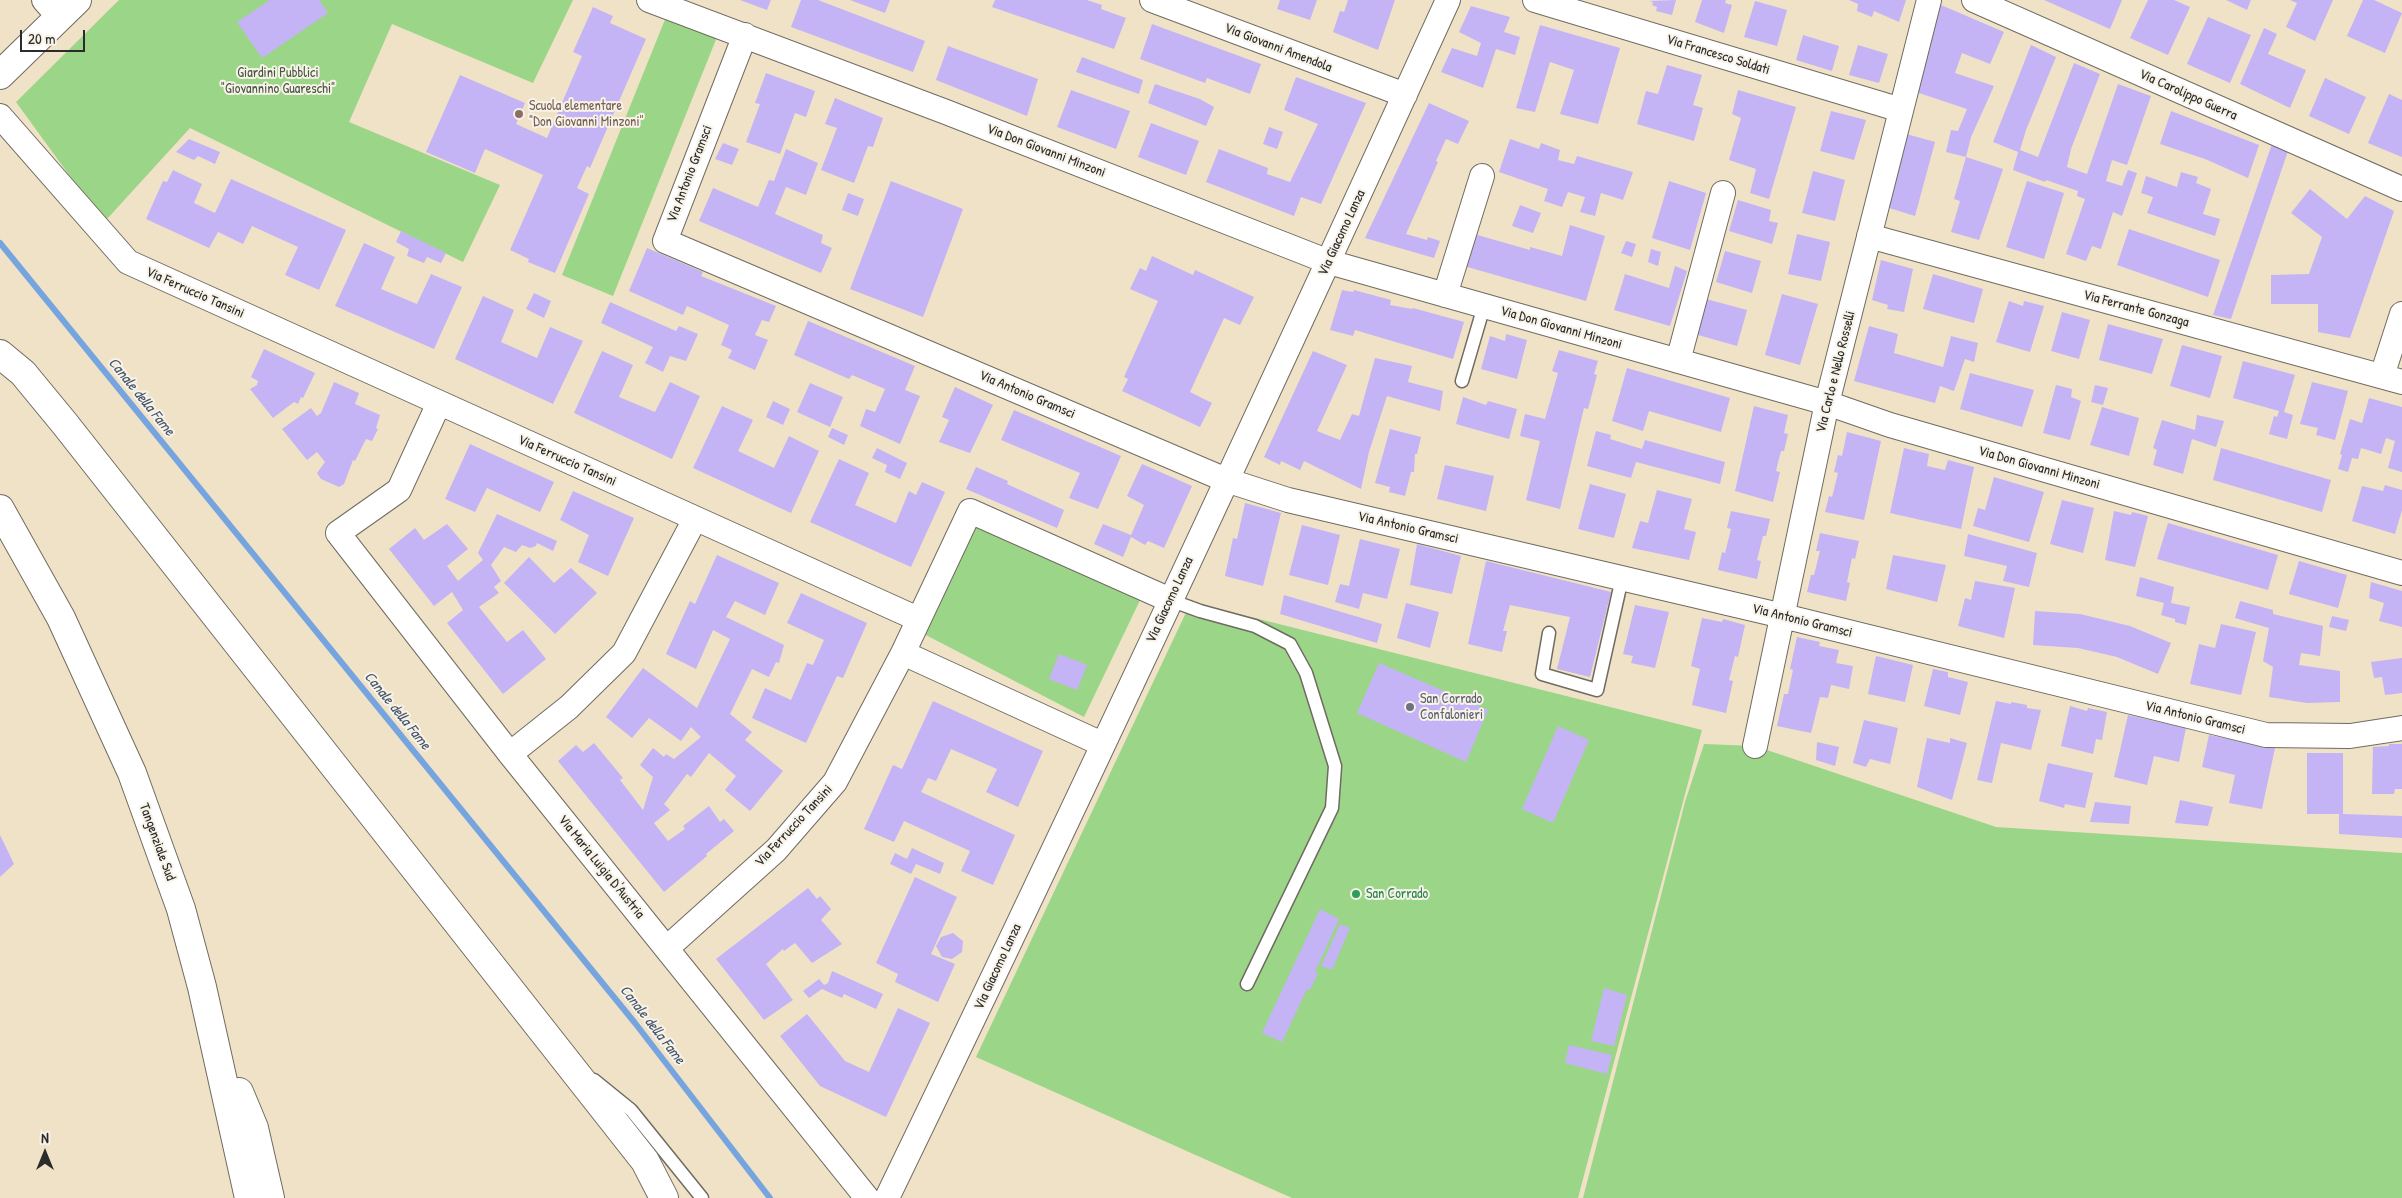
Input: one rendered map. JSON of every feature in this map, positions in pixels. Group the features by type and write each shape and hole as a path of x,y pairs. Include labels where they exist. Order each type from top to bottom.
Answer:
{"main road":[{"path":"0,75 60,6"},
{"path":"0,354 23,373 65,424 560,1052 645,1161 664,1198"},
{"name":"Tangenziale Sud","path":"0,509 61,618 132,773 181,909 202,987 249,1198"},
{"path":"202,987 254,1128 270,1198"}],"street":[{"name":"Via Don Giovanni Minzoni","path":"649,0 745,35 1329,262 1827,403 1890,425 2402,573"},
{"name":"Via Giovanni Amendola","path":"1152,0 1405,95"},
{"name":"Via Giacomo Lanza","path":"887,1198 1329,262 1448,0"},
{"name":"Via Francesco Soldati","path":"1536,0 1901,110"},
{"name":"Via Carlo e Nello Rosselli","path":"1755,746 1827,403 1929,0"},
{"name":"Via Carolippo Guerra","path":"1974,0 2402,189"},
{"name":"Via Antonio Gramsci","path":"745,35 664,241 1226,480 1288,500 1783,616 2266,736 2350,736 2402,728"},
{"name":"Via Ferruccio Tansini","path":"0,116 128,262 918,619"},
{"path":"1445,295 1482,176"},
{"path":"1678,361 1723,193"},
{"name":"Via Ferrante Gonzaga","path":"1870,236 2392,379"},
{"path":"2392,379 2402,314"},
{"name":"Via Maria Luigia D'Austria","path":"439,403 399,490 338,533 510,754 867,1198"},
{"name":"Via Ferruccio Tansini","path":"667,948 776,850 835,782 903,653 970,511 1170,600"},
{"path":"510,754 569,707 624,653 695,519"},
{"path":"903,653 1102,744"}],"lane":[{"path":"1462,381 1484,306"},
{"path":"1548,633 1542,674 1597,690 1622,578"},
{"path":"1170,600 1200,611 1255,626 1290,644 1306,673 1334,766 1332,808 1247,984"},
{"path":"560,1052 631,1110 702,1198"}],"green space":[{"name":"Giardini Pubblici \"Giovannino Guareschi\"","path":"119,0 573,0 533,83 392,24 349,122 500,185 463,262 190,128 107,219 72,179 16,102"},
{"path":"666,17 717,37 613,296 562,275"},
{"path":"972,520 1143,594 1084,717 920,632"},
{"name":"San Corrado","path":"1191,602 1702,730 1578,1198 1292,1198 976,1057"},
{"path":"1704,744 1755,746 1996,827 2402,853 2402,1198 1583,1198 1685,802"}],"building":[{"path":"270,0 319,0 328,13 262,58 237,22"},
{"path":"740,0 771,0 767,10"},
{"path":"801,0 818,0 925,41 913,72 791,27"},
{"path":"850,0 890,0 885,13"},
{"path":"995,0 1087,0 1102,5 1101,9 1126,18 1114,49 992,7"},
{"path":"1280,0 1317,0 1310,20 1277,9"},
{"path":"1348,0 1395,0 1378,50 1333,32 1340,11 1344,12"},
{"path":"1676,0 1672,15 1656,11 1657,7 1652,5 1653,2 1649,1"},
{"path":"1702,0 1726,0 1725,3 1732,5 1724,33 1695,22"},
{"path":"1849,0 1906,0 1899,22 1874,11 1872,17 1857,11 1858,4"},
{"path":"2044,0 2122,0 2110,29"},
{"path":"2148,0 2174,0 2190,7 2168,55 2130,38"},
{"path":"2226,0 2251,0 2247,10"},
{"path":"2290,0 2333,0 2315,41 2286,27 2297,3"},
{"path":"2363,0 2374,0 2402,13 2385,53 2347,36"},
{"path":"1755,1 1787,10 1777,46 1744,37"},
{"path":"1941,5 2004,32 1990,64 1962,53 1955,73 1994,86 1971,137 1966,157 1946,152 1951,130 1958,131 1967,109 1913,91"},
{"path":"1471,6 1510,17 1504,32 1520,37 1515,55 1496,49 1483,88 1441,72 1452,48 1477,56 1481,43 1459,32"},
{"path":"593,7 613,16 610,23 646,39 590,168 587,166 577,188 589,194 555,273 528,262 529,259 510,250 543,175 485,149 475,173 426,152 460,75 525,103 516,124 547,138 582,56 573,52"},
{"path":"2208,17 2251,35 2230,83 2187,64"},
{"path":"1152,24 1261,64 1250,94 1207,78 1205,83 1140,59"},
{"path":"1540,25 1620,48 1598,124 1560,114 1574,70 1550,62 1535,112 1516,108"},
{"path":"2264,28 2277,34 2268,54 2306,70 2290,108 2240,84"},
{"path":"1803,35 1839,46 1832,71 1796,60"},
{"path":"1858,45 1888,54 1879,83 1849,75"},
{"path":"2031,45 2056,57 2026,130 2020,150 2038,157 2074,63 2100,74 2071,149 2067,167 2087,174 2118,84 2151,96 2127,165 2112,160 2106,181 2122,186 2128,170 2137,173 2122,216 2113,212 2101,249 2092,246 2086,261 2066,254 2085,199 2077,196 2078,191 2046,180 2045,182 2013,170 2018,152 1993,142"},
{"path":"948,46 1038,79 1027,116 936,80"},
{"path":"1082,57 1143,80 1139,94 1076,72"},
{"path":"1667,65 1702,75 1693,105 1703,108 1694,141 1637,124 1646,91 1658,94"},
{"path":"766,73 815,91 806,117 795,113 780,154 746,142 760,104 755,103"},
{"path":"1296,77 1366,103 1321,204 1301,197 1294,216 1206,182 1219,149 1268,168 1267,174 1290,182 1318,124 1284,110"},
{"path":"2325,78 2366,97 2349,134 2309,116"},
{"path":"1155,84 1200,99 1214,107 1206,126 1148,103"},
{"path":"1071,90 1130,111 1116,149 1057,127"},
{"path":"1738,90 1796,107 1769,199 1750,193 1756,169 1729,160 1741,118 1732,114"},
{"path":"2389,94 2402,100 2402,157 2368,143"},
{"path":"835,98 883,118 873,147 868,146 854,183 821,170 837,128 825,124"},
{"path":"1429,103 1469,121 1458,144 1446,139 1436,161 1438,162 1406,234 1427,240 1428,237 1440,241 1434,258 1365,238"},
{"path":"1831,111 1866,120 1854,160 1820,151"},
{"path":"2171,111 2259,145 2248,178 2205,159 2160,144"},
{"path":"1151,123 1199,141 1186,175 1138,157"},
{"path":"1269,127 1283,132 1277,149 1263,144"},
{"path":"1903,133 1935,142 1915,216 1886,207"},
{"path":"189,139 220,152 215,164 198,156 194,160 176,152"},
{"path":"1510,139 1539,149 1541,143 1560,150 1558,160 1574,164 1577,156 1633,172 1623,200 1601,193 1595,216 1580,212 1585,197 1568,192 1562,207 1544,201 1548,189 1499,172"},
{"path":"2273,141 2289,148 2231,319 2213,315"},
{"path":"723,143 739,149 732,165 715,159"},
{"path":"786,149 818,163 806,195 786,187 775,214 823,235 821,243 832,248 821,273 699,221 713,188 758,207 769,180 774,181"},
{"path":"1966,157 2003,169 1979,240 1951,232 1960,201 1954,199"},
{"path":"173,170 202,184 194,203 215,213 231,179 346,230 319,290 285,275 298,247 252,226 243,244 218,232 209,248 146,219 163,181 167,182"},
{"path":"1813,171 1845,180 1835,221 1802,213"},
{"path":"2181,172 2198,177 2196,183 2211,189 2203,214 2220,219 2215,236 2147,213 2153,197 2141,193 2146,176 2177,187"},
{"path":"891,181 963,209 923,317 850,289"},
{"path":"1669,181 1706,193 1690,250 1652,238"},
{"path":"2027,181 2064,193 2044,259 2006,247"},
{"path":"2310,189 2347,219 2365,196 2394,211 2350,338 2318,332 2318,304 2271,304 2271,275 2309,274 2322,237 2291,213"},
{"path":"848,193 864,199 858,216 842,210"},
{"path":"1738,200 1771,210 1769,221 1778,223 1772,244 1729,231"},
{"path":"1520,205 1541,213 1533,233 1512,226"},
{"path":"1570,225 1605,236 1586,301 1464,266 1474,234 1530,250 1530,247 1562,256"},
{"path":"2129,229 2220,260 2208,297 2117,265"},
{"path":"401,231 446,253 441,263 427,257 424,263 407,256 409,249 396,242"},
{"path":"1797,234 1830,242 1821,281 1788,274"},
{"path":"1626,241 1636,244 1632,257 1621,253"},
{"path":"364,243 395,257 381,289 417,304 431,274 462,287 434,349 335,306"},
{"path":"647,248 703,272 701,276 776,306 769,322 762,320 755,335 768,340 755,370 728,358 732,350 721,345 729,325 687,306 683,315 629,291"},
{"path":"1651,249 1661,252 1658,266 1648,262"},
{"path":"1725,251 1761,261 1752,293 1716,282"},
{"path":"1152,256 1193,275 1195,270 1254,297 1240,325 1224,318 1190,392 1212,403 1200,427 1122,391 1128,379 1124,377 1158,301 1130,289 1140,268 1146,271"},
{"path":"1881,260 1913,269 1904,312 1887,309 1888,305 1872,300"},
{"path":"1675,266 1687,271 1670,326 1614,310 1625,274 1669,288"},
{"path":"1933,274 1983,289 1974,323 1923,309"},
{"path":"1342,290 1353,292 1354,290 1391,300 1390,305 1413,308 1464,322 1453,359 1355,330 1353,336 1330,330"},
{"path":"534,293 551,301 544,318 526,309"},
{"path":"1782,294 1818,304 1800,365 1765,355"},
{"path":"483,296 514,310 501,342 537,358 550,327 583,341 553,404 455,359"},
{"path":"1706,299 1747,310 1737,346 1698,335"},
{"path":"2009,301 2023,306 2024,301 2044,306 2030,352 1996,342"},
{"path":"610,302 676,331 679,326 698,334 686,361 670,356 663,372 645,363 653,347 601,323"},
{"path":"2062,312 2090,320 2079,359 2051,351"},
{"path":"808,321 915,366 905,390 920,396 900,444 860,426 866,409 875,412 885,389 852,375 849,379 794,355"},
{"path":"2108,324 2163,339 2152,374 2099,360"},
{"path":"1869,326 1898,334 1894,353 1943,367 1951,336 1978,343 1974,362 1965,359 1954,391 1940,386 1935,403 1854,381"},
{"path":"1506,334 1527,340 1517,379 1481,369 1490,336 1505,341"},
{"path":"2182,345 2222,356 2210,398 2170,386"},
{"path":"264,349 315,373 298,404 294,402 273,418 250,389 257,385 258,381 251,377"},
{"path":"1559,350 1598,361 1594,374 1597,375 1588,409 1584,408 1560,509 1526,500 1540,441 1520,436 1525,414 1545,419 1558,373 1552,371"},
{"path":"602,351 633,365 619,397 655,412 670,382 700,396 672,459 574,413"},
{"path":"1313,351 1347,365 1317,431 1340,440 1352,414 1359,416 1375,358 1412,366 1408,382 1443,391 1440,411 1387,396 1369,452 1361,489 1304,461 1300,470 1281,461 1280,465 1264,457"},
{"path":"2243,361 2295,375 2284,412 2293,415 2287,439 2269,434 2274,416 2277,417 2279,411 2233,398"},
{"path":"1627,368 1730,398 1721,432 1649,411 1643,431 1612,421"},
{"path":"1970,373 2034,390 2022,427 1960,409"},
{"path":"334,382 359,393 355,404 380,415 376,428 378,429 372,441 366,439 355,461 353,460 344,484 339,487 321,479 317,473 325,462 317,452 307,460 282,429 311,408 317,416 321,413"},
{"path":"2312,382 2348,391 2335,440 2316,435 2318,428 2300,424"},
{"path":"810,383 843,397 830,427 797,412"},
{"path":"2056,385 2072,389 2071,397 2081,401 2070,440 2043,433"},
{"path":"2095,385 2108,388 2103,405 2091,402"},
{"path":"955,387 993,405 970,453 939,442 949,420 942,417"},
{"path":"1463,397 1486,405 1488,401 1517,409 1509,439 1456,424"},
{"path":"2369,398 2402,407 2402,472 2388,468 2395,441 2386,438 2381,454 2361,448 2358,459 2352,458 2348,472 2338,469 2342,455 2340,454 2350,419 2362,423"},
{"path":"773,401 790,409 783,425 766,417"},
{"path":"722,406 753,420 738,451 774,468 789,436 819,451 791,513 693,468"},
{"path":"1754,406 1788,415 1784,433 1788,434 1776,471 1780,472 1773,502 1735,491"},
{"path":"2102,407 2139,418 2129,456 2090,445"},
{"path":"1014,410 1121,456 1098,509 1069,498 1080,473 1001,440"},
{"path":"2197,415 2224,421 2216,447 2192,439 2183,474 2153,465 2157,450 2153,448 2162,420 2195,430"},
{"path":"832,428 848,435 844,445 828,437"},
{"path":"1390,429 1421,437 1417,454 1415,454 1414,472 1411,472 1405,496 1389,492 1390,487 1375,483"},
{"path":"1596,431 1611,435 1610,439 1642,449 1645,440 1725,462 1720,484 1636,462 1631,478 1587,466"},
{"path":"1847,432 1881,441 1864,520 1825,512 1829,496 1832,497 1838,473 1834,472 1838,455 1842,456"},
{"path":"470,444 554,482 540,512 487,488 475,512 445,499"},
{"path":"877,448 907,463 900,479 885,472 887,465 872,458"},
{"path":"1904,448 1929,454 1927,466 1945,470 1948,460 1974,467 1961,529 1890,513"},
{"path":"2221,448 2331,480 2322,512 2213,480"},
{"path":"839,459 869,473 855,505 896,523 909,491 916,495 922,482 945,492 911,567 810,522"},
{"path":"1142,464 1192,486 1164,548 1148,541 1145,545 1131,537 1123,557 1094,544 1103,524 1131,535 1144,505 1127,496"},
{"path":"1445,465 1494,476 1486,511 1437,499"},
{"path":"976,467 1008,481 1007,484 1064,510 1057,528 966,489"},
{"path":"1994,477 2044,492 2029,542 1973,526 1978,508 1985,510"},
{"path":"1590,484 1626,494 1614,538 1578,529"},
{"path":"2385,485 2402,490 2402,510 2395,534 2352,521 2362,486 2383,491"},
{"path":"1657,490 1692,499 1684,529 1696,532 1689,560 1632,548 1640,521 1648,523"},
{"path":"573,491 634,518 608,576 578,562 589,535 560,520"},
{"path":"2062,500 2094,508 2083,553 2050,544"},
{"path":"1245,503 1281,513 1263,586 1225,576 1233,538 1237,539"},
{"path":"1731,511 1770,519 1766,536 1763,536 1757,560 1761,561 1757,579 1718,570 1722,552 1725,553 1731,529 1727,528"},
{"path":"2114,511 2131,515 2132,512 2148,516 2135,567 2105,560"},
{"path":"497,514 557,541 553,551 537,543 536,546 530,548 522,545 516,552 504,547 491,565 501,581 494,587 499,593 479,607 507,642 523,630 546,659 503,694 447,623 463,610 452,592 434,606 389,549 415,528 424,540 447,524 468,549 447,566 458,581 483,560 478,553"},
{"path":"2168,523 2278,555 2268,590 2157,559"},
{"path":"1302,525 1340,535 1328,585 1289,575"},
{"path":"1820,533 1859,541 1855,559 1852,558 1847,582 1850,583 1846,601 1807,592 1811,575 1814,575 1820,551 1816,551"},
{"path":"1968,534 2037,553 2029,587 2003,581 2007,566 1964,556"},
{"path":"1360,539 1400,549 1387,599 1363,593 1359,609 1335,602 1340,584 1349,586"},
{"path":"1417,544 1461,556 1452,594 1410,585"},
{"path":"717,555 779,583 765,615 735,601 726,617 784,645 779,663 776,662 769,677 752,669 730,714 752,732 745,740 783,771 750,811 725,790 736,776 709,753 691,777 687,774 664,804 670,810 654,823 668,841 685,829 683,826 709,806 720,822 724,819 734,831 664,892 558,761 576,745 583,752 594,743 623,778 620,780 643,810 653,777 640,765 653,748 664,757 666,754 674,759 701,737 691,727 681,741 649,718 632,738 606,717 643,668 697,708 730,639 713,630 696,669 666,654 690,601 695,604"},
{"path":"1893,555 1946,565 1937,602 1886,589"},
{"path":"529,557 554,583 571,568 597,593 555,634 504,583"},
{"path":"1486,561 1611,592 1590,677 1557,669 1570,617 1510,605 1503,631 1507,631 1502,652 1468,644"},
{"path":"2299,561 2347,575 2338,608 2289,594"},
{"path":"2140,577 2174,587 2171,603 2190,607 2186,625 2161,615 2164,603 2136,596"},
{"path":"1975,581 2015,588 2004,638 1958,626 1965,598 1971,600"},
{"path":"2371,582 2402,591 2402,627 2379,621 2384,603 2369,598"},
{"path":"801,593 867,623 843,678 837,676 806,743 752,718 765,688 791,700 807,663 813,665 824,640 787,623"},
{"path":"1284,595 1382,624 1377,643 1280,614"},
{"path":"2240,601 2273,610 2273,614 2323,626 2320,656 2301,653 2299,665 2340,671 2340,702 2307,703 2269,697 2273,667 2263,661 2269,628 2235,618"},
{"path":"1406,603 1439,612 1430,648 1397,638"},
{"path":"1635,605 1669,612 1655,668 1631,663 1633,656 1623,654"},
{"path":"2035,611 2080,614 2130,626 2171,643 2158,674 2117,657 2078,648 2033,645"},
{"path":"2332,616 2349,620 2346,631 2329,627"},
{"path":"1702,618 1722,622 1723,619 1745,625 1738,657 1735,656 1729,680 1733,681 1726,713 1692,705 1700,669 1691,666"},
{"path":"2221,624 2256,632 2241,695 2190,684 2199,644 2215,648"},
{"path":"1797,637 1820,642 1819,646 1839,650 1836,663 1853,666 1849,689 1831,685 1828,698 1820,697 1811,733 1777,726 1784,694 1788,694 1793,670 1790,669"},
{"path":"1059,654 1087,665 1077,690 1049,679"},
{"path":"1876,656 1913,665 1905,702 1868,694"},
{"path":"2402,658 2402,693 2385,695 2382,677 2374,678 2371,662"},
{"name":"San Corrado Confalonieri","path":"1379,663 1488,710 1466,762 1357,713"},
{"path":"1933,669 1948,672 1948,677 1968,682 1960,715 1924,706"},
{"path":"933,701 1043,751 1018,807 986,792 997,769 951,749 936,781 928,778 921,792 1015,835 993,885 961,871 970,851 904,821 894,842 864,829 893,765 902,769"},
{"path":"1996,701 2027,705 2027,708 2041,710 2031,750 2001,743 1992,783 1977,780"},
{"path":"2070,706 2087,711 2088,708 2107,712 2102,740 2096,739 2093,754 2061,746"},
{"path":"2128,715 2186,728 2179,762 2154,756 2147,785 2114,777"},
{"path":"1864,720 1898,728 1890,764 1870,759 1866,767 1853,763"},
{"path":"1558,726 1589,740 1553,823 1522,809"},
{"path":"2209,735 2275,748 2262,809 2229,803 2235,775 2202,767"},
{"path":"1927,738 1950,743 1950,738 1967,743 1952,800 1917,787"},
{"path":"1817,742 1839,747 1835,766 1816,760"},
{"path":"2389,744 2402,744 2402,789 2395,789 2394,794 2372,794 2373,747 2389,746"},
{"path":"2307,753 2343,753 2343,814 2402,816 2402,838 2339,834 2339,814 2307,814"},
{"path":"2048,763 2093,773 2085,808 2065,804 2064,808 2039,801"},
{"path":"2180,800 2213,807 2208,826 2175,823"},
{"path":"2095,802 2131,806 2129,824 2090,822"},
{"path":"0,835 14,864 0,877"},
{"path":"912,848 944,863 940,874 916,864 911,874 890,864 895,853 907,859"},
{"path":"915,877 957,897 931,954 955,964 938,1002 895,982 898,974 876,963"},
{"path":"808,888 817,899 820,896 831,909 821,920 842,944 812,963 795,943 784,951 783,949 766,964 793,1000 764,1020 716,959"},
{"path":"1320,909 1339,919 1315,972 1318,974 1309,991 1307,989 1282,1042 1262,1033"},
{"path":"1340,924 1350,928 1332,970 1321,966"},
{"path":"953,933 963,941 962,952 952,959 942,957 936,946 941,937"},
{"path":"832,971 883,994 876,1009 844,994 842,998 822,989 809,998 803,991 819,979 824,985 828,983"},
{"path":"1604,988 1627,995 1614,1046 1591,1041"},
{"path":"898,1008 930,1023 886,1117 820,1086 780,1036 807,1014 845,1061 869,1072"},
{"path":"1569,1045 1612,1055 1607,1074 1565,1063"}],"waterway":[{"name":"Canale della Fame","path":"0,243 635,1023 770,1198"}],"place":[{"name":"Scuola elementare \"Don Giovanni Minzoni\"","path":"519,114"},
{"name":"San Corrado Confalonieri","path":"1410,707"},
{"name":"San Corrado","path":"1356,894"}]}
